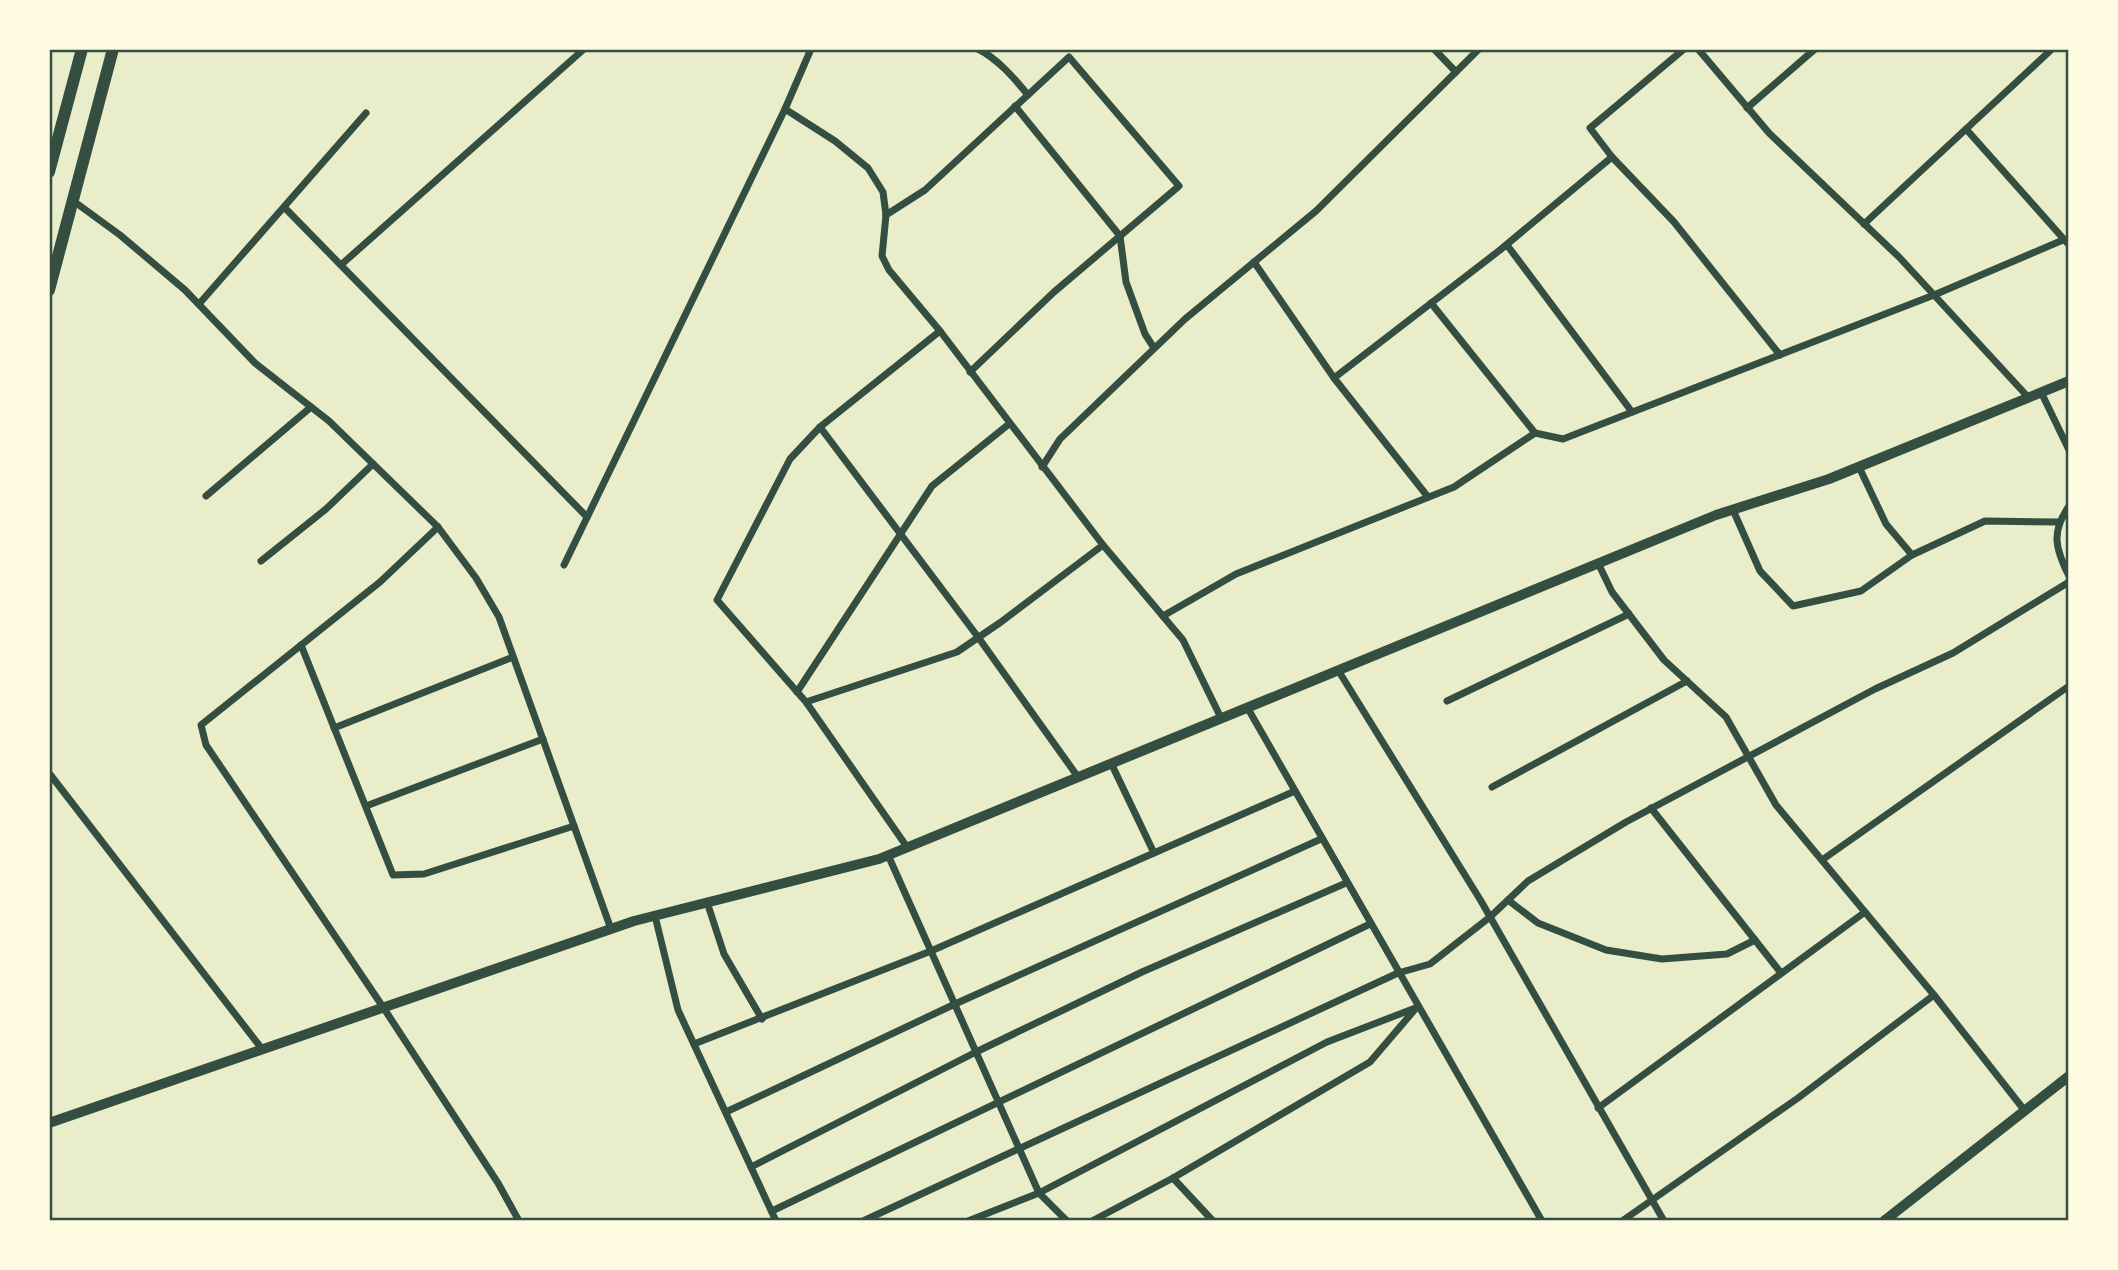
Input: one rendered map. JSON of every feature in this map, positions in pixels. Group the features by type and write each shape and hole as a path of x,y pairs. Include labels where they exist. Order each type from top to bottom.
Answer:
{"highway":[{"path":"49,172 82,49"},
{"path":"49,289 113,49"}],"street":[{"path":"342,264 584,49"},
{"path":"564,565 785,109 811,49"},
{"path":"978,49 988,51 1028,95"},
{"path":"1434,49 1456,72"},
{"path":"1042,467 1060,439 1154,348 1185,319 1317,211 1479,49"},
{"path":"1684,49 1590,128 1612,157 1674,222 1780,355"},
{"path":"1698,49 1769,134 1899,257 2028,397"},
{"path":"1748,108 1815,49"},
{"path":"2038,49 2045,56"},
{"path":"1864,224 2052,49"},
{"path":"886,215 925,190 1069,57 1178,186 1054,292 970,372"},
{"path":"1016,106 1120,236 1126,282 1145,334 1154,348"},
{"path":"785,109 835,141 868,168 883,192 886,215 882,256 889,270 940,331 1102,545 1183,640 1221,718"},
{"path":"198,304 366,113"},
{"path":"1432,303 1535,433 1563,439 2066,242 1966,129"},
{"path":"1334,378 1507,245 1612,157"},
{"path":"72,200 120,235 198,304 255,362 329,421 438,527 477,578 499,617 611,929"},
{"path":"285,208 587,517"},
{"path":"1507,245 1632,412"},
{"path":"1254,262 1334,378 1428,497"},
{"path":"907,847 806,702 717,600 790,459 820,428 940,331"},
{"path":"49,1123 611,929 888,855 1598,564 1733,510 1829,480 2069,381"},
{"path":"2042,392 2069,450"},
{"path":"206,495 311,407"},
{"path":"797,692 932,486 1009,424"},
{"path":"820,428 978,637 1078,777"},
{"path":"1163,616 1236,574 1454,487 1535,433"},
{"path":"261,561 326,509 373,464"},
{"path":"1859,467 1886,524 1912,555"},
{"path":"2069,506 2058,522 2058,554 2069,576"},
{"path":"1733,510 1760,570 1793,606 1861,591 1912,555 1985,521 2058,522"},
{"path":"438,527 380,582 201,725 206,745 383,1007 498,1183 519,1221"},
{"path":"806,702 957,652 1102,545"},
{"path":"1598,564 1612,592 1664,660 1726,717 1776,805 1934,995 2025,1111"},
{"path":"863,1221 1398,973 1430,964 1490,917 1528,881 1651,808 1875,689 1953,653 2069,582"},
{"path":"1447,701 1629,614"},
{"path":"301,645 393,875 424,874 574,826"},
{"path":"334,728 513,657"},
{"path":"1338,670 1490,917 1664,1221"},
{"path":"1492,787 1687,681"},
{"path":"1822,860 2069,686"},
{"path":"1247,708 1542,1221"},
{"path":"366,806 542,739"},
{"path":"1111,763 1154,853"},
{"path":"49,773 262,1049"},
{"path":"694,1044 931,951 1295,791"},
{"path":"1651,808 1781,973"},
{"path":"726,1112 955,1004 1321,838"},
{"path":"888,855 1039,1193 1067,1221"},
{"path":"751,1167 976,1052 1142,972 1346,883"},
{"path":"1508,900 1538,923 1606,950 1662,958 1701,956 1727,954 1755,940"},
{"path":"707,902 724,954 762,1019"},
{"path":"1598,1108 1865,912"},
{"path":"655,916 678,1010 776,1221"},
{"path":"772,1212 1370,924"},
{"path":"1622,1221 1798,1098 1934,995"},
{"path":"1092,1221 1173,1178 1370,1062 1418,1007"},
{"path":"968,1221 1039,1193 1327,1042 1418,1007"},
{"path":"1884,1221 2069,1076"},
{"path":"1173,1178 1213,1221"}]}
